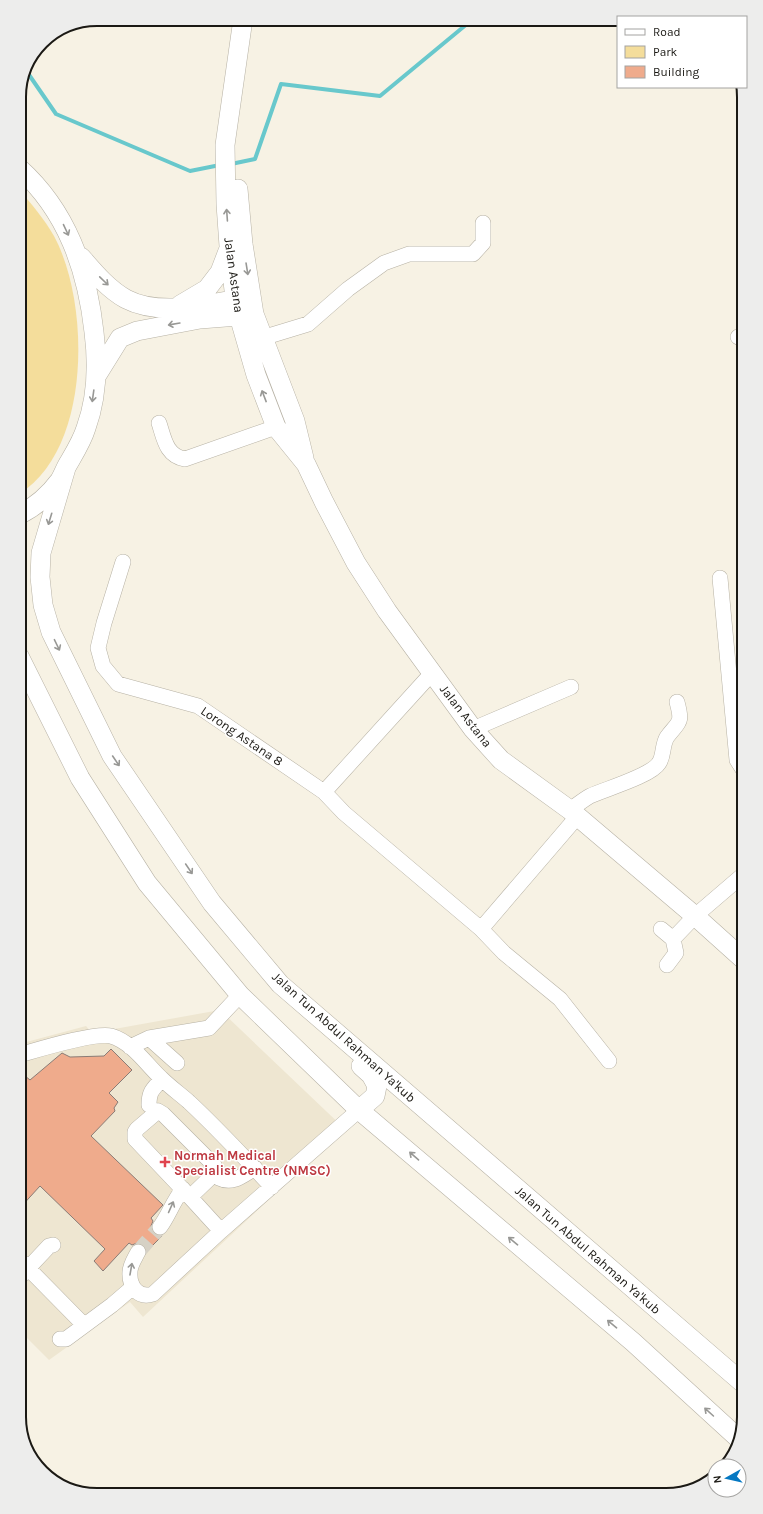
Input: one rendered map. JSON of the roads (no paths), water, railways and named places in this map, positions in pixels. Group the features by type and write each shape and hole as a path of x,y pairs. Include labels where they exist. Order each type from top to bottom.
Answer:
{"main road":[{"name":"Jalan Astana","path":"242,26 230,118 230,147 232,175 243,244 245,306 262,338 295,422 306,464 356,563 388,611 473,729 501,760 574,814 695,916 737,954"},
{"path":"26,174 46,196 77,253 86,285 97,356 96,376 91,410 87,427 80,445 61,479 42,500 26,510"},
{"name":"Jalan Astana","path":"232,175 229,246 245,306 256,375 276,427 306,464"},
{"path":"176,308 207,288 220,272 229,246"},
{"path":"77,253 103,282 124,298 136,304 152,308 245,306"},
{"path":"96,376 120,338 137,331 200,319 245,306"},
{"path":"200,319 232,333 241,342 256,375"},
{"name":"Jalan Tun Abdul Rahman Ya'kub","path":"66,468 41,553 40,577 43,605 50,632 112,756 212,903 280,984 737,1378"},
{"path":"26,670 80,778 147,883 240,995 359,1110 633,1342 735,1435"},
{"path":"280,984 295,1004 371,1075 377,1086 375,1096 359,1110"}],"street":[{"path":"262,338 308,324 348,289 384,263 409,254 473,254 483,242 483,223"},
{"path":"159,423 169,450 176,457 185,459 276,427"},
{"name":"Lorong Astana 8","path":"123,562 104,623 98,648 103,666 118,684 198,706 324,792 344,813 481,929 504,953 560,999 609,1061"},
{"path":"720,578 737,760"},
{"path":"324,792 433,672"},
{"path":"473,729 571,687"},
{"path":"481,929 574,814 590,797 633,779 659,764 666,739 678,724 681,716 677,702"},
{"path":"673,939 695,916 737,880"},
{"path":"661,928 673,939 676,952 667,965"},
{"path":"130,1047 149,1038 209,1028 240,995"},
{"path":"26,1053 52,1045 100,1035 112,1036 130,1047 162,1079 189,1102 272,1187"},
{"path":"149,1038 177,1063"},
{"path":"149,1105 149,1096 151,1091 162,1079"},
{"path":"138,1252 131,1264 130,1272 133,1287 139,1294 144,1296 153,1294 221,1231 359,1110"},
{"path":"160,1227 174,1200 187,1193 212,1176 215,1169 214,1165 163,1114 158,1112 137,1129 135,1132 135,1140 187,1193 221,1231"},
{"path":"219,1178 230,1181 236,1180 255,1168"},
{"path":"26,1265 49,1246 53,1245"},
{"path":"26,1272 84,1325"},
{"path":"60,1339 66,1338 112,1305 133,1287"}],"waterway":[{"path":"231,164 255,159 281,84 380,96 465,26"},
{"path":"29,75 56,114 190,171 220,165"}],"tunnel":[{"path":"138,1252 160,1227"}],"place":[{"name":"Normah Medical Specialist Centre (NMSC)","path":"165,1162"}]}
